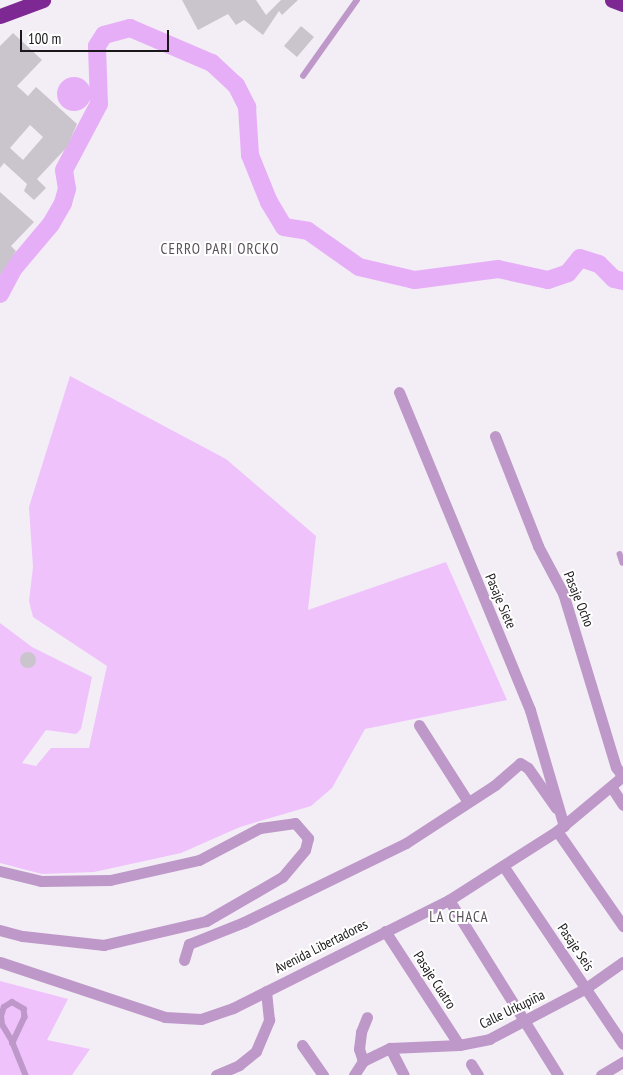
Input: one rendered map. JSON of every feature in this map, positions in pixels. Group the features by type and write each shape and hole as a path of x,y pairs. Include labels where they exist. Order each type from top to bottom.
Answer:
{"highway":[{"path":"0,16 43,0"},
{"path":"612,0 623,4"}],"street":[{"name":"Pasaje Siete","path":"399,392 530,710 559,811 561,828 623,926"},
{"name":"Pasaje Ocho","path":"495,436 538,546 562,593 616,767 623,777"},
{"path":"419,725 468,802"},
{"path":"189,944 244,922 406,844 496,785 520,763 528,768 559,811"},
{"name":"Avenida Libertadores","path":"0,962 177,1018 201,1019 233,1008 449,900 504,867 561,828 612,788 623,777"},
{"path":"612,788 623,805"},
{"path":"0,871 41,881 110,880 199,860 260,828 295,823 303,828 308,838 305,850 282,876 206,921 167,932 104,945 22,936 0,930"},
{"name":"Pasaje Seis","path":"504,867 623,1044"},
{"path":"449,900 558,1075"},
{"name":"Pasaje Cuatro","path":"385,931 459,1045"},
{"path":"167,932 189,944"},
{"path":"184,960 189,944"},
{"name":"Calle Urkupiña","path":"354,1075 364,1061 390,1048 459,1045 489,1039 526,1022 586,988 623,962"},
{"path":"216,1075 238,1064 256,1051 269,1020 266,991"},
{"path":"364,1061 359,1049 367,1017"},
{"path":"302,1044 323,1075"},
{"path":"390,1048 404,1075"},
{"path":"470,1064 478,1075"},
{"path":"601,1075 620,1068"}],"lane":[{"path":"303,76 357,0"},
{"path":"620,554 623,563"},
{"path":"13,1043 25,1017 24,1009 12,1002 4,1007 1,1016 2,1026 13,1043 26,1075"}],"shaded area":[{"path":"74,77 86,82 91,94 86,106 74,111 62,106 57,94 62,82"},
{"path":"70,376 226,459 316,536 308,610 446,562 507,700 365,729 332,788 311,806 240,827 181,853 94,872 42,874 0,863 0,623 32,647 92,677 81,729 76,734 46,730 22,763 36,766 51,748 89,748 107,666 33,617 29,601 33,567 29,507"},
{"path":"0,981 68,999 47,1040 90,1049 72,1075 0,1075"}],"building":[{"path":"182,0 256,0 266,15 281,0 298,0 282,15 279,11 263,35 244,20 236,25 228,14 198,30"},
{"path":"301,26 314,37 297,57 284,46"},
{"path":"13,33 42,60 17,86 28,96 36,87 77,124 67,147 37,179 46,188 34,200 24,191 27,184 4,163 0,168 0,46","holes":["30,125 43,137 23,160 10,148"]},
{"path":"0,192 34,222 11,246 16,251 0,275"},
{"path":"28,652 36,660 28,668 20,660"}],"waterway":[{"path":"0,294 14,268 51,224 63,203 67,189 64,170 99,104 97,46 104,35 130,28 212,63 236,85 247,107 250,155 269,202 284,227 308,231 359,267 415,280 498,269 548,280 568,273 580,258 599,264 614,279 623,281"}],"district":[{"name":"CERRO PARI ORCKO","path":"220,249"},
{"name":"LA CHACA","path":"459,917"}]}
